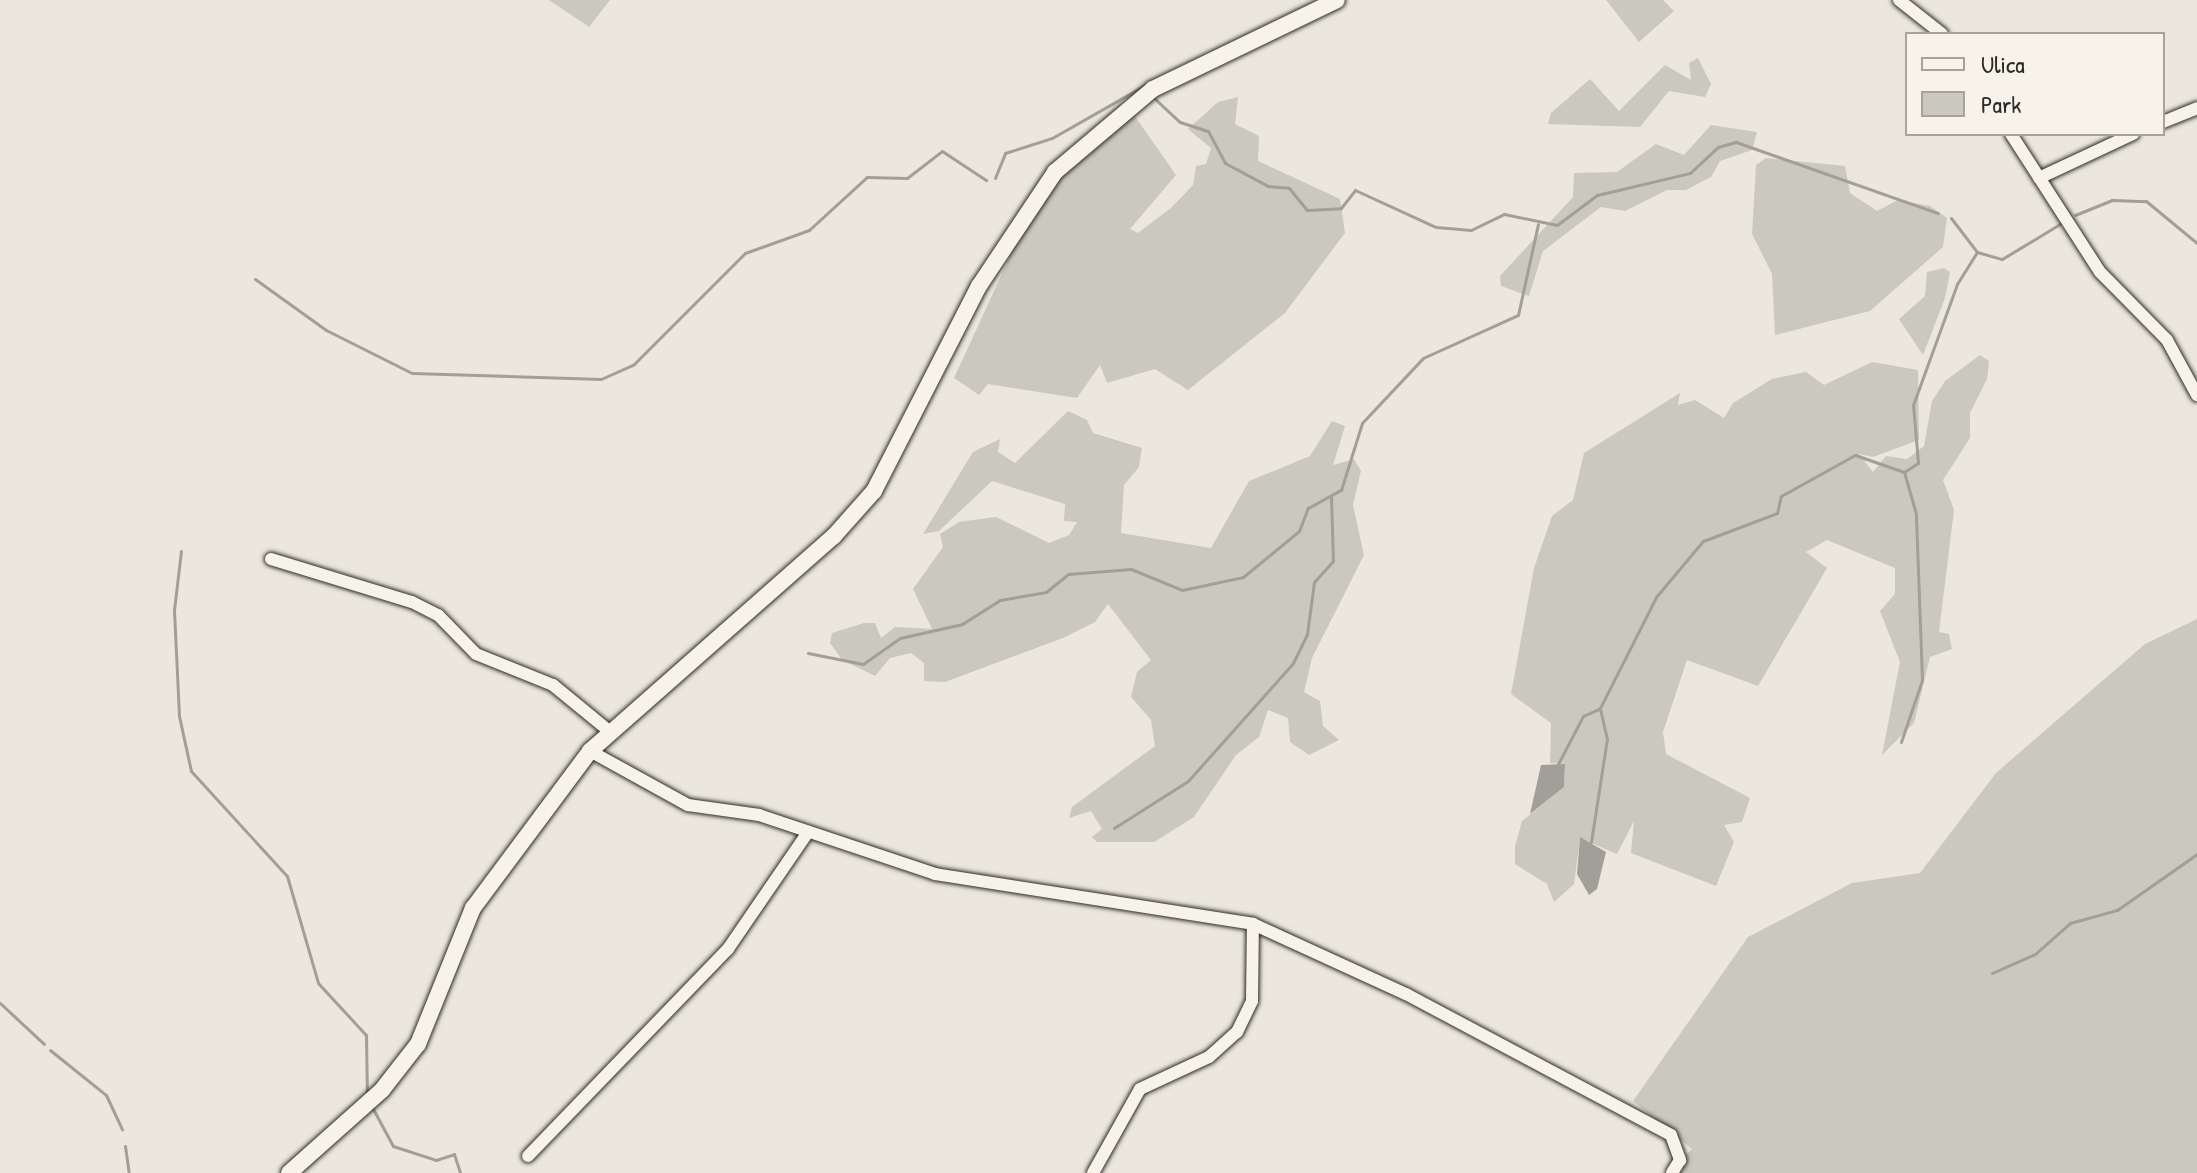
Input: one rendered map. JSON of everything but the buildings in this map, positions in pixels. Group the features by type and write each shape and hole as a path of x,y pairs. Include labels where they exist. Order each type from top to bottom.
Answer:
{"main road":[{"path":"289,1173 370,1102 436,1012 473,908 590,751 854,517 892,461 999,250 1084,141 1153,89 1337,0"}],"street":[{"path":"1899,0 1939,32"},
{"path":"2165,121 2197,108"},
{"path":"2012,136 2100,272 2167,340 2197,395"},
{"path":"2039,178 2129,136"},
{"path":"271,559 425,608 476,654 553,685 609,731"},
{"path":"590,751 688,805 808,832 935,874 1253,924 1406,994 1671,1135 1680,1160 1672,1173"},
{"path":"528,1156 728,949 808,832"},
{"path":"1093,1173 1140,1089 1209,1057 1237,1032 1252,1001 1253,924"}],"green space":[{"path":"549,0 610,0 589,27"},
{"path":"1606,0 1663,0 1674,11 1639,42"},
{"path":"1698,58 1711,84 1705,97 1669,91 1640,127 1548,124 1551,113 1590,79 1619,111 1665,65 1691,80 1689,63"},
{"path":"1238,97 1235,124 1259,136 1258,161 1340,199 1345,233 1285,313 1188,390 1155,369 1107,383 1100,365 1077,398 988,384 979,395 954,378 1024,226 1095,135 1132,112 1176,175 1130,229 1138,233 1171,208 1193,185 1196,166 1206,164 1211,148 1188,129 1218,102"},
{"path":"1711,125 1757,132 1752,150 1720,161 1711,177 1686,190 1667,190 1625,211 1601,207 1543,251 1529,296 1501,286 1500,276 1573,197 1574,173 1617,172 1656,144 1684,155"},
{"path":"1766,158 1845,166 1850,193 1877,211 1898,200 1930,206 1947,218 1943,247 1870,311 1775,335 1772,274 1752,234 1756,165"},
{"path":"1944,268 1950,272 1945,298 1923,355 1899,319 1925,296 1927,272"},
{"path":"1980,355 1989,361 1987,379 1970,413 1970,438 1943,480 1954,510 1939,632 1949,634 1952,649 1930,657 1914,723 1882,755 1900,662 1880,611 1895,594 1895,568 1827,540 1806,552 1827,568 1758,686 1687,660 1663,732 1666,754 1750,798 1742,822 1724,825 1734,842 1716,886 1631,853 1634,821 1617,854 1580,838 1574,884 1554,902 1547,884 1515,864 1515,846 1522,821 1564,787 1565,764 1550,763 1551,723 1511,694 1534,568 1552,516 1573,500 1584,453 1680,393 1678,405 1695,400 1724,418 1733,403 1772,379 1806,372 1824,385 1872,362 1918,370 1919,440 1873,457 1859,454 1873,472 1886,456 1907,459 1924,446 1932,401 1945,381"},
{"path":"1068,411 1087,420 1093,433 1142,448 1139,467 1124,485 1121,533 1211,548 1249,481 1310,456 1332,421 1345,426 1333,465 1354,459 1361,471 1353,505 1364,555 1312,658 1304,692 1320,701 1323,726 1339,740 1309,755 1290,742 1288,718 1268,710 1259,737 1236,755 1194,817 1154,842 1097,842 1092,837 1102,829 1091,811 1069,818 1072,807 1155,746 1151,720 1131,697 1137,672 1151,660 1108,604 1095,622 1063,638 945,682 924,681 924,663 911,653 890,658 875,676 842,660 830,643 832,633 864,623 875,623 881,638 895,627 932,629 913,589 943,547 940,534 959,522 996,517 1049,543 1069,535 1077,522 1064,521 1065,504 992,481 939,531 923,534 973,452 1000,439 998,452 1015,463"},
{"path":"2197,619 2197,1173 1667,1173 1692,1149 1633,1101 1748,937 1852,883 1920,873 1996,773 2145,644"}],"shaded area":[{"path":"1565,764 1564,787 1530,814 1541,765"},
{"path":"1580,837 1606,852 1597,889 1589,895 1577,874"}],"waterway":[{"path":"995,178 1005,153 1052,138 1147,84"},
{"path":"1154,98 1180,122 1208,131 1225,163 1268,186 1289,188 1307,210 1341,208 1355,190 1436,227 1471,230 1504,214 1557,225 1597,195 1690,173 1718,147 1736,142 1938,213"},
{"path":"255,279 326,330 412,373 601,379 634,364 745,253 809,230 867,177 907,178 942,151 986,180"},
{"path":"2075,215 2112,200 2146,201 2197,243"},
{"path":"1951,218 1977,252 2002,259 2063,222"},
{"path":"808,653 863,664 900,638 962,624 1000,600 1046,592 1068,574 1131,569 1182,590 1243,577 1299,531 1308,508 1341,490 1362,423 1423,358 1518,315 1538,224"},
{"path":"1591,842 1607,739 1600,708 1656,597 1703,541 1777,513 1781,496 1855,455 1904,472 1918,463 1913,405 1957,284 1977,252"},
{"path":"1901,742 1922,680 1916,514 1904,472"},
{"path":"1114,828 1188,781 1293,663 1307,634 1314,582 1333,561 1331,497"},
{"path":"181,551 174,610 179,716 191,771 287,876 318,983 366,1035 367,1096"},
{"path":"1558,764 1583,716 1599,709"},
{"path":"1992,973 2035,954 2070,923 2117,910 2197,854"},
{"path":"0,1003 44,1044"},
{"path":"50,1050 106,1095 122,1129"},
{"path":"372,1107 393,1146 436,1160 454,1154 460,1173"},
{"path":"125,1146 129,1173"}]}
